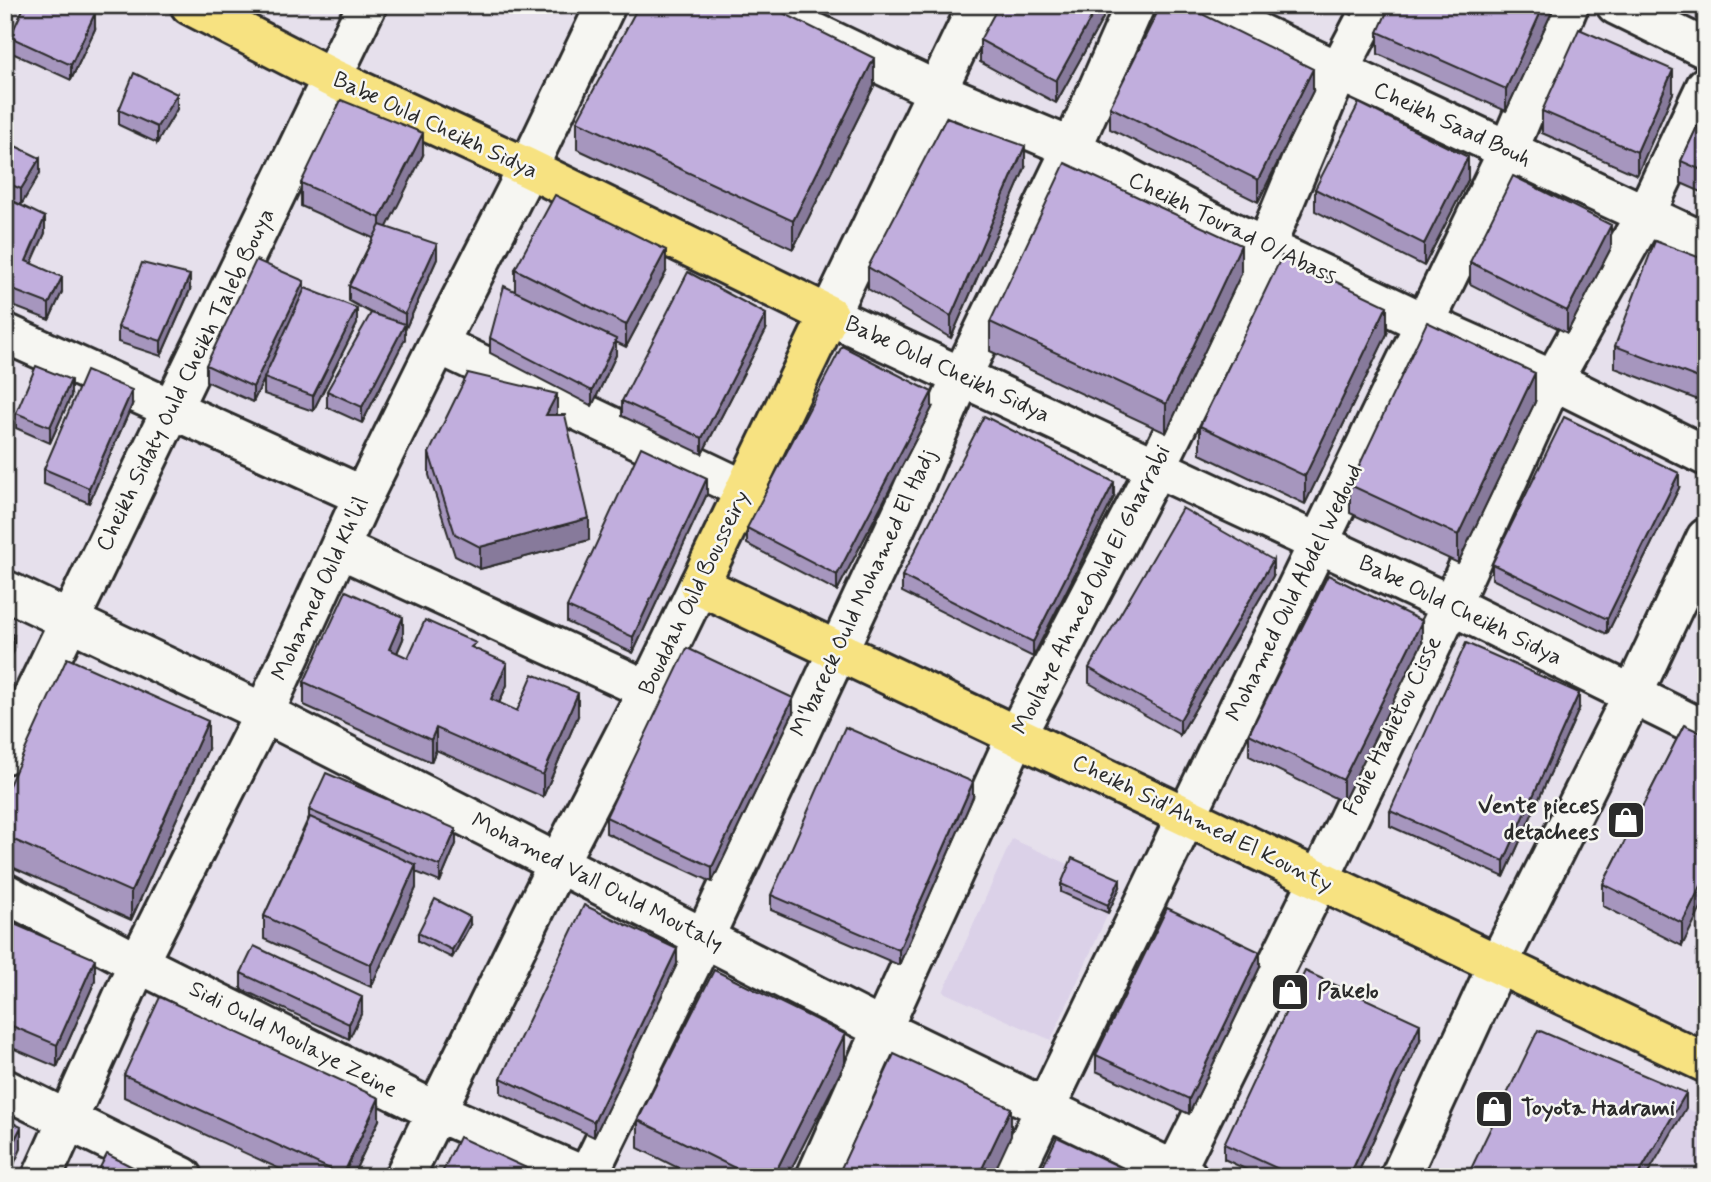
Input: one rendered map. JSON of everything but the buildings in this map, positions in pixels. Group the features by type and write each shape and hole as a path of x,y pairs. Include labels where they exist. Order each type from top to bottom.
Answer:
{"main road":[{"name":"Babe Ould Cheikh Sidya","path":"190,5 332,78 528,168 829,315"},
{"name":"Bouddah Ould Bousseiry","path":"699,585 829,315"},
{"name":"Cheikh Sid'Ahmed El Kounty","path":"699,585 1706,1063"}],"street":[{"name":"Cheikh Sidaty Ould Cheikh Taleb Bouya","path":"5,754 367,5"},
{"name":"Mohamed Ould Kh'lil","path":"42,1177 138,963 264,713 363,496 528,168 606,5"},
{"name":"Cheikh Tourad O/Abass","path":"757,5 937,91 1072,148 1205,219 1553,380 1706,456"},
{"name":"Bouddah Ould Bousseiry","path":"829,315 978,5"},
{"name":"M'bareck Ould Mohamed El Hadj","path":"586,1177 704,938 911,494 961,378 1072,148 1135,5"},
{"name":"Cheikh Saad Bouh","path":"1198,5 1706,243"},
{"name":"Moulaye Ahmed Ould El Gharrabi","path":"816,1177 1017,734 1157,466 1266,246 1338,72 1373,5"},
{"name":"Mohamed Ould Abdel Wedoud","path":"1012,1177 1508,151 1569,5"},
{"path":"1616,5 1706,48"},
{"name":"Fodie Hadietou Cisse","path":"1178,1175 1451,605 1553,380 1644,215 1706,86"},
{"name":"Babe Ould Cheikh Sidya","path":"829,315 1451,605 1706,731"},
{"path":"5,333 363,496"},
{"path":"438,344 745,490"},
{"path":"1400,1177 1498,964 1632,696 1706,538"},
{"path":"341,549 648,690"},
{"name":"Bouddah Ould Bousseiry","path":"404,1177 558,863 699,585"},
{"name":"Mohamed Vall Ould Moutaly","path":"5,590 264,713 881,1029 1178,1175"},
{"name":"Sidi Ould Moulaye Zeine","path":"5,893 138,963 435,1111 586,1177"},
{"path":"5,1089 183,1177"}],"shaded area":[{"path":"1012,839 1120,887 1051,1040 943,992"},
{"path":"1686,1108 1706,1118 1706,1177 1648,1177"}],"place":[{"name":"Vente pieces detachees","path":"1626,820"},
{"name":"Pakelo","path":"1290,992"},
{"name":"Toyota Hadrami","path":"1494,1109"}]}
